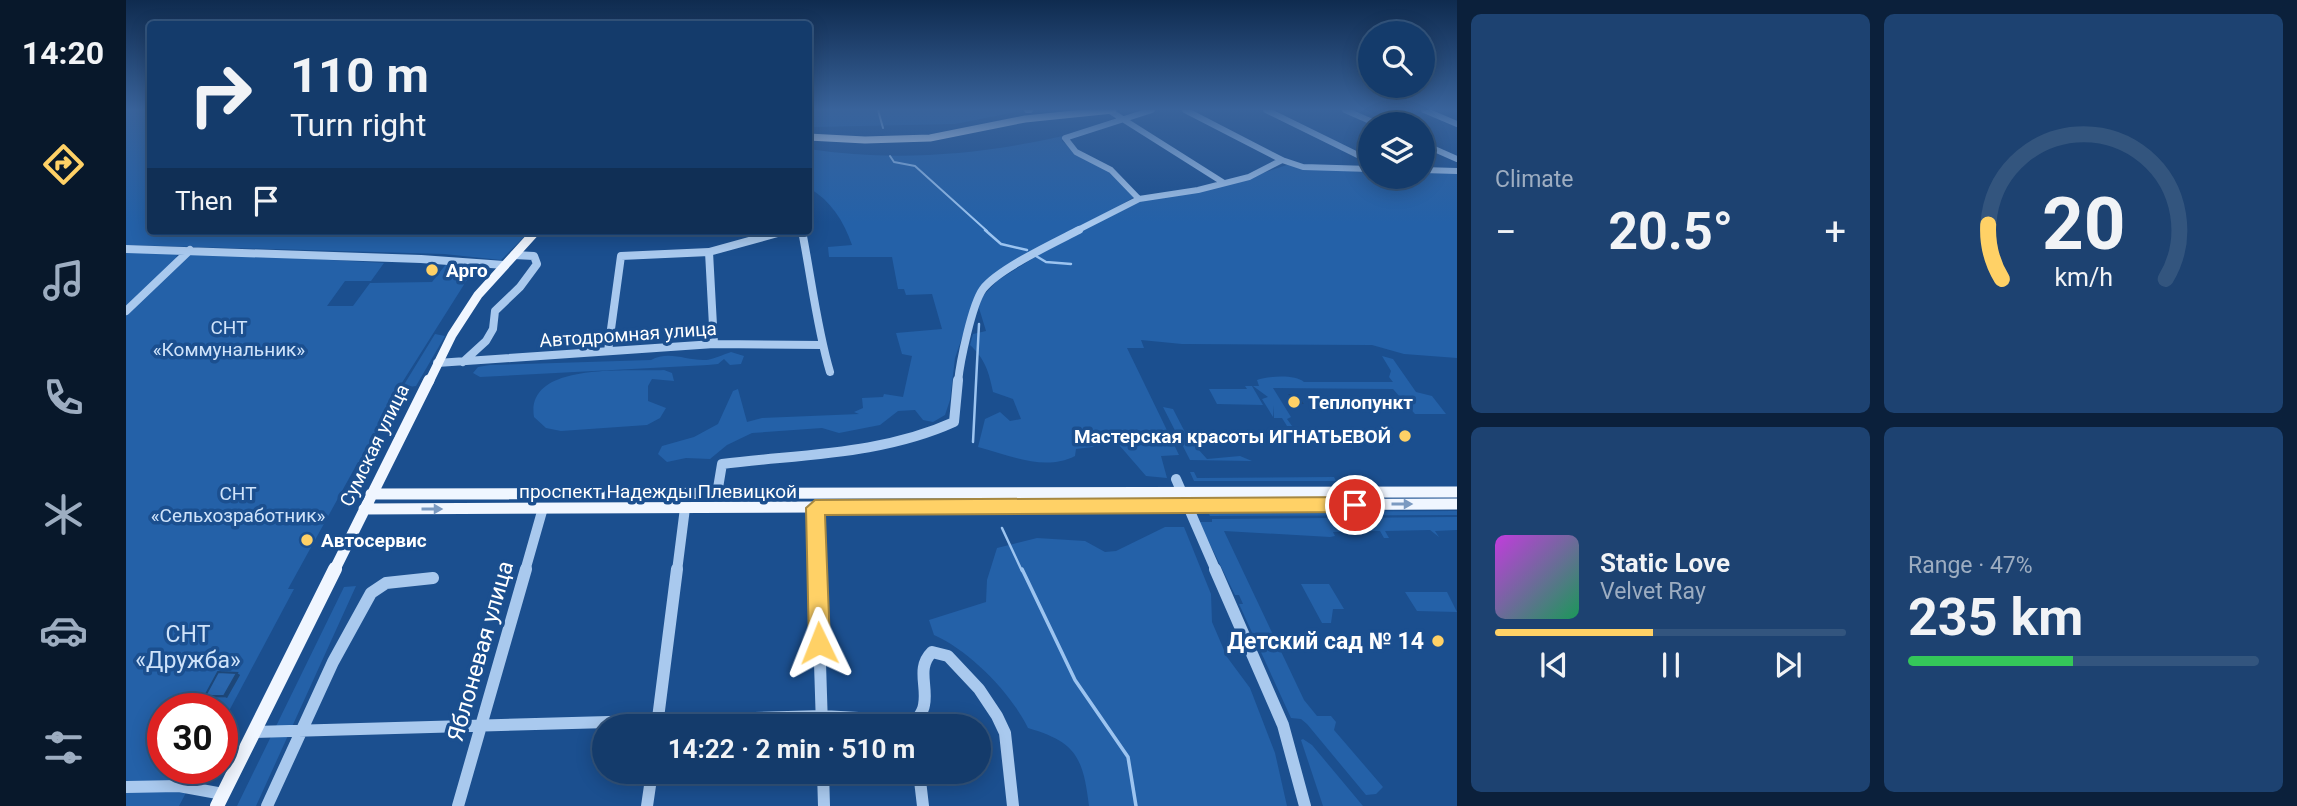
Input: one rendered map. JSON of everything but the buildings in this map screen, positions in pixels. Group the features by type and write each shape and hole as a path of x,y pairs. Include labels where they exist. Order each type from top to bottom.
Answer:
{"main road":[{"name":"Сумская улица","path":"220,800 371,494 467,308 532,235"},
{"name":"проспект Надежды Плевицкой","path":"371,494 1457,492"},
{"name":"проспект Надежды Плевицкой","path":"364,509 1457,504"}],"street":[{"path":"1072,148 1084,156 1103,163 1130,185 1139,199"},
{"path":"1168,148 1224,183"},
{"path":"1258,148 1303,167 1358,169"},
{"path":"1435,149 1457,159"},
{"path":"717,494 722,464 812,455 890,443 938,431 954,422 960,358 983,289 1028,256 1139,199 1249,177 1282,160"},
{"path":"1435,170 1457,171"},
{"path":"608,351 621,256 709,252 771,235"},
{"path":"803,235 822,328 822,345 830,372"},
{"path":"126,249 431,259 504,265"},
{"path":"126,311 190,250"},
{"path":"709,252 714,344"},
{"path":"463,362 489,339 495,329 495,311 520,287 537,264 534,256 514,255"},
{"name":"Автодромная улица","path":"437,363 714,344 822,345"},
{"path":"1176,479 1283,725 1305,806"},
{"name":"Яблоневая улица","path":"458,806 543,508"},
{"path":"658,714 685,508"},
{"path":"815,508 822,714"},
{"path":"267,806 300,730 371,593 386,583 433,578"},
{"path":"920,714 923,710 922,666 932,652 948,656 979,689 1005,733 1013,806"},
{"path":"254,732 592,725"},
{"path":"647,806 650,784"},
{"path":"823,784 824,806"},
{"path":"920,784 923,806"},
{"path":"126,788 179,786 220,800"}],"green space":[{"path":"126,148 147,148 147,235 526,235 501,260 444,254 126,245"},
{"path":"1000,148 1070,148 1084,159 1104,167 1134,197 978,291 955,358 950,400 945,415 933,422 923,420 915,410 898,411 880,425 839,433 822,428 752,433 727,445 710,459 686,458 667,462 658,454 662,446 694,437 718,424 733,391 738,389 747,422 762,418 859,414 854,412 863,408 862,398 883,397 884,394 903,397 912,356 902,354 896,333 942,329 932,294 906,295 904,289 898,289 892,257 829,257 828,247 852,245 835,212 812,190 812,149 905,156"},
{"path":"1290,164 1358,167 1358,189 1435,189 1435,172 1457,173 1457,358 1404,354 1372,345 1182,344 1141,340 1144,348 1127,348 1179,455 1161,456 1167,478 1146,476 1113,438 1092,447 1076,449 1075,456 1063,461 1051,462 1026,461 978,447 985,419 1000,412 1010,421 1021,419 1013,399 993,392 986,366 970,345 973,334 986,331 979,308 982,297 997,281 1064,239 1140,201 1226,185"},
{"path":"126,251 178,254 176,257 181,257 126,308"},
{"path":"188,252 384,263 371,281 345,281 327,306 353,306 370,283 432,282 447,263 477,264 393,397 363,462 358,462 288,589 294,589 238,694 147,693 147,784 191,784 179,806 126,806 126,311"},
{"path":"435,334 445,336 416,386 402,388"},
{"path":"731,352 744,356 741,364 730,365 724,359 718,364 708,365 480,377 473,373 478,367 490,365 651,360 665,356 706,360"},
{"path":"1382,356 1393,359 1416,392 1432,396 1446,414 1415,414 1393,389 1273,388 1291,417 1287,419 1292,426 1287,426 1282,418 1274,418 1273,405 1273,417 1262,399 1268,397 1253,386 1259,386 1257,380 1281,376 1304,382 1393,382 1389,377 1391,371"},
{"path":"664,370 672,373 674,381 652,379 648,386 648,401 666,408 660,418 647,425 561,431 546,428 534,417 536,399 546,386 562,378 605,371"},
{"path":"1245,386 1252,386 1263,405 1217,404 1209,389 1247,389"},
{"path":"1163,407 1173,409 1188,438 1207,459 1240,456 1252,461 1190,460"},
{"path":"1190,472 1194,472 1197,478 1334,477 1336,481 1194,481"},
{"path":"1457,511 1457,515 1210,516 1208,512"},
{"path":"1457,517 1457,530 1435,531 1439,537 1430,530 1385,531 1389,538 1384,538 1380,531 1333,532 1335,536 1330,537 1224,531 1304,700 1317,716 1331,716 1336,722 1334,730 1383,787 1376,794 1366,795 1307,724 1301,719 1291,718 1239,604 1243,604 1239,595 1235,595 1199,522 1212,522 1212,519"},
{"path":"1165,527 1184,527 1211,594 1212,622 1227,657 1250,688 1275,753 1287,806 1089,806 1080,763 1067,746 1044,733 1028,728 1011,701 988,674 961,651 934,635 929,620 986,602 987,580 997,548 1037,538 1085,541 1105,552 1116,551"},
{"path":"1301,584 1329,584 1344,609 1333,609 1331,623 1322,623"},
{"path":"356,586 256,806 237,806 344,587"},
{"path":"1405,592 1447,592 1457,612 1417,611"},
{"path":"1301,740 1312,745 1363,806 1323,806"}],"waterway":[{"path":"890,156 894,162 915,166 987,231"},
{"path":"985,230 1001,244 1027,250"},
{"path":"1036,256 1046,262 1071,264"},
{"path":"973,442 979,324"},
{"path":"1002,528 1022,571"},
{"path":"1022,569 1075,680 1128,757 1136,806"}],"place":[{"name":"Арго","path":"432,270"},
{"name":"Теплопункт","path":"1294,402"},
{"name":"Мастерская красоты ИГНАТЬЕВОЙ","path":"1405,436"},
{"name":"Автосервис","path":"307,540"},
{"name":"Детский сад № 14","path":"1438,641"}],"route":[{"path":"819,643 815,508 1355,505"}],"park label":[{"name":"СНТ «Коммунальник»","path":"229,338"},
{"name":"СНТ «Сельхозработник»","path":"238,504"},
{"name":"СНТ «Дружба»","path":"188,647"}]}
